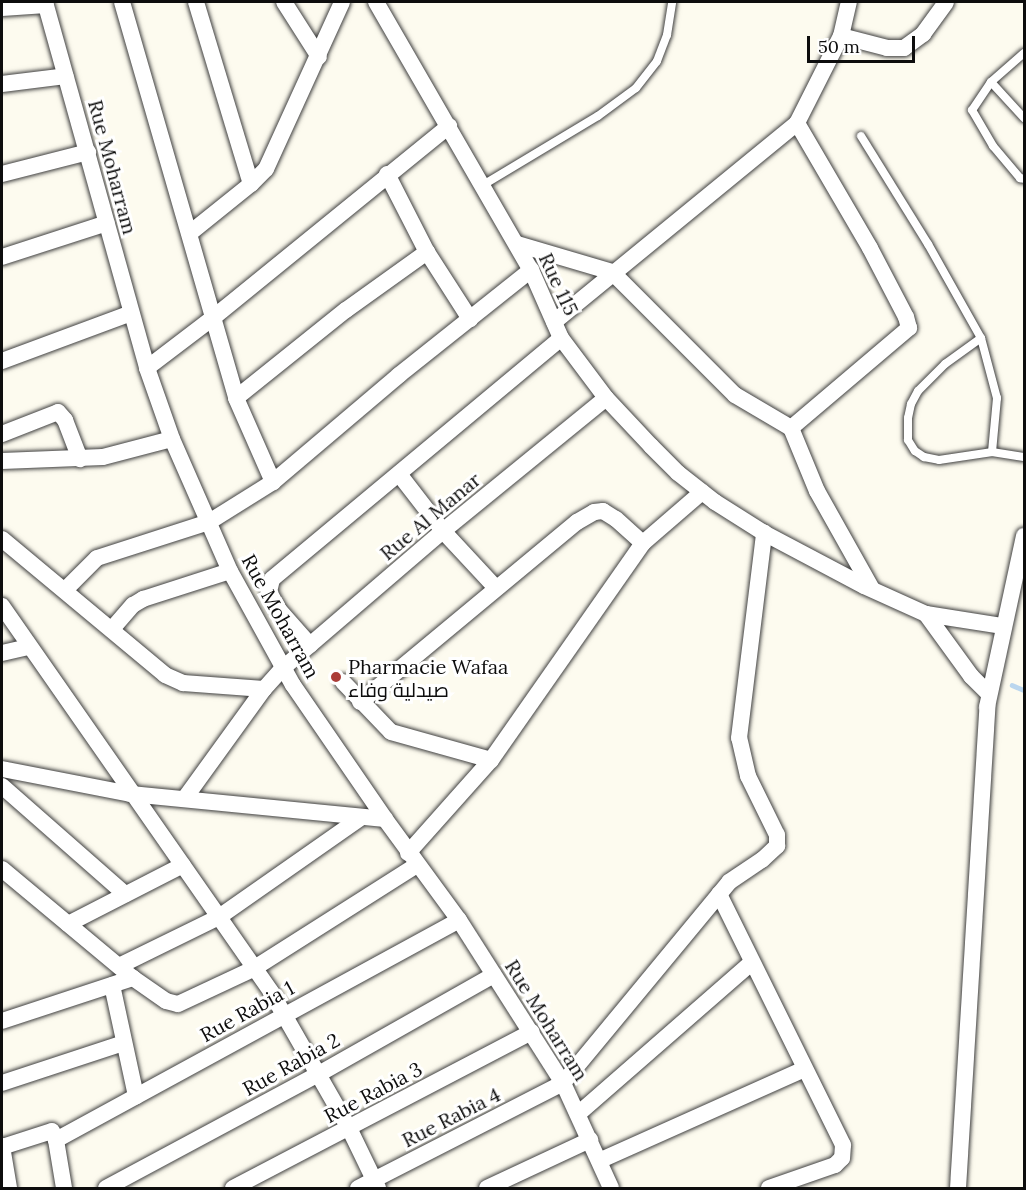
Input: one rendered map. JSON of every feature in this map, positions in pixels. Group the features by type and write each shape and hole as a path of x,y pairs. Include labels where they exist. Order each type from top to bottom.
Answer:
{"street":[{"path":"122,2 236,398 273,482"},
{"path":"196,2 251,184"},
{"path":"284,2 319,57"},
{"path":"190,233 251,184 266,169 319,57 342,2"},
{"name":"Rue 115","path":"376,2 517,244 561,338 606,398 678,473 702,492 764,533 926,614"},
{"path":"554,322 796,123 842,36 849,2"},
{"path":"842,36 887,48 904,48 923,34 946,2"},
{"path":"2,8 46,3"},
{"name":"Rue Moharram","path":"46,3 147,368 172,439 230,571 283,668 385,819 459,920 532,1032 563,1083 601,1160 612,1188"},
{"path":"2,84 66,76"},
{"path":"791,428 909,328 906,317 870,249 796,123"},
{"path":"147,368 214,317 387,174 449,126"},
{"path":"2,174 88,152"},
{"path":"387,174 427,252 470,319"},
{"path":"2,257 107,223"},
{"path":"517,244 612,272 735,394 791,428 817,491 872,589"},
{"path":"236,398 346,310 427,252"},
{"path":"65,590 87,566 104,555 209,522 273,482 399,375 531,270"},
{"path":"2,361 131,313"},
{"path":"310,645 279,610 269,592 272,579 561,338"},
{"name":"Rue Al Manar","path":"185,798 264,689 283,668 443,531 606,398"},
{"path":"2,434 58,412 65,420 80,459"},
{"path":"2,460 103,457 172,439"},
{"path":"399,474 443,531 496,588"},
{"path":"2,868 133,978 166,1001 178,1005 253,969 413,859 491,760 643,543 702,492"},
{"path":"360,702 577,522 594,512 603,511 616,519 643,543"},
{"path":"563,1083 729,882 771,852 778,841 748,776 739,738 764,533"},
{"path":"958,1188 989,694 1024,536"},
{"path":"2,539 165,675 178,682 264,689"},
{"path":"112,629 137,602 230,571"},
{"path":"2,606 131,794 183,864 284,1014 349,1128 376,1184"},
{"path":"926,614 1003,626"},
{"path":"926,614 971,676 989,694"},
{"path":"2,653 29,647"},
{"path":"343,682 391,732 491,760"},
{"path":"2,769 131,794 385,819"},
{"path":"2,786 125,894"},
{"path":"119,966 219,917 362,817"},
{"path":"68,924 183,864"},
{"path":"719,894 843,1145 843,1156 835,1165 770,1188"},
{"name":"Rue Rabia 1","path":"2,1146 48,1131 54,1137 135,1096 459,920"},
{"path":"578,1114 752,962"},
{"name":"Rue Rabia 2","path":"106,1188 317,1075 494,975"},
{"path":"2,1021 133,978"},
{"path":"112,985 135,1096"},
{"name":"Rue Rabia 3","path":"233,1188 532,1032"},
{"path":"2,1083 124,1043"},
{"path":"601,1160 804,1069"},
{"name":"Rue Rabia 4","path":"358,1188 376,1184 563,1083"},
{"path":"54,1137 64,1188"},
{"path":"487,1188 590,1140"},
{"path":"2,1146 9,1188"}],"lane":[{"path":"483,185 598,116 636,88 647,75 667,35 671,2"},
{"path":"1024,53 991,82 972,110 993,146 1020,178 1024,179"},
{"path":"991,82 1024,118"},
{"path":"861,136 928,244 981,338 997,398 992,450"},
{"path":"981,338 945,364 918,392 911,404 908,418 908,440 915,451 924,457 939,460 992,450 1024,455"}],"waterway":[{"path":"1012,685 1024,690"}],"place":[{"name":"Pharmacie Wafaa صيدلية وفاء","path":"336,677"}]}
